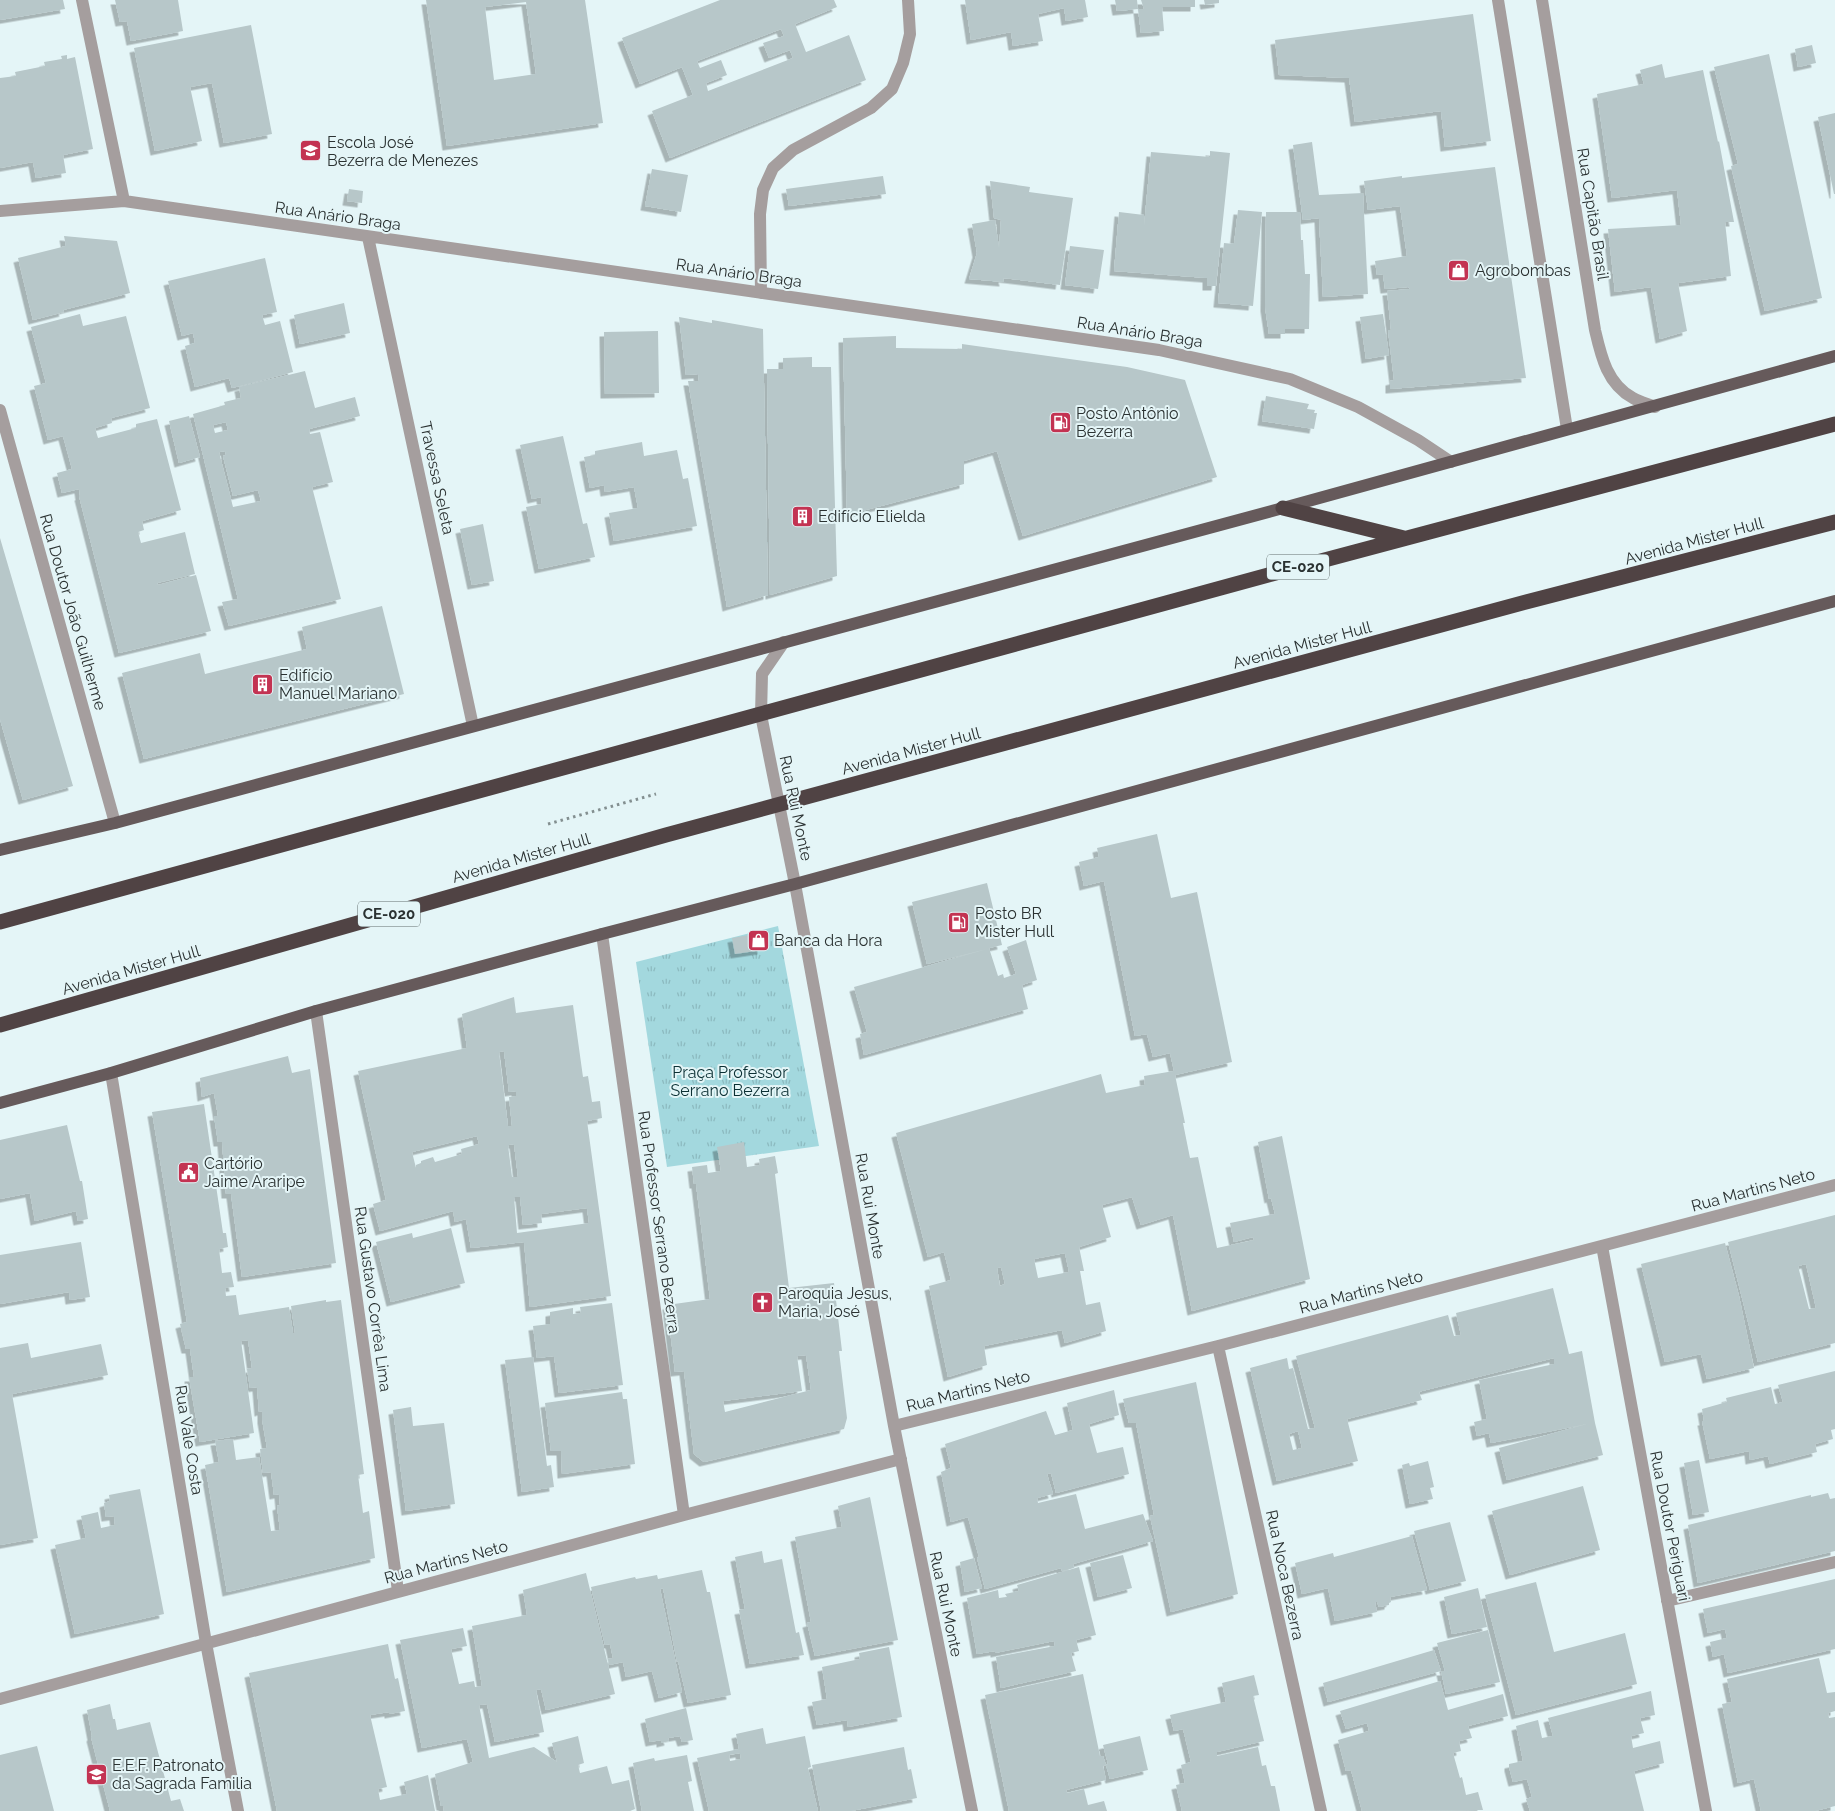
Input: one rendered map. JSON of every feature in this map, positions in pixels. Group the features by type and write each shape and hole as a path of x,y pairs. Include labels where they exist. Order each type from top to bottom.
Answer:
{"highway":[{"name":"CE-020","path":"0,922 1406,538 1835,424"},
{"path":"1284,508 1406,538"},
{"name":"Avenida Mister Hull","path":"0,1025 666,835 1526,602 1835,522"}],"main road":[{"path":"0,850 115,823 1284,508 1835,356"},
{"path":"0,1103 111,1073 316,1010 795,884 1835,601"}],"street":[{"path":"82,0 124,201"},
{"path":"761,293 760,214 763,190 773,168 793,150 871,108 892,89 903,63 910,34 908,0"},
{"path":"1498,0 1567,429"},
{"name":"Rua Capitão Brasil","path":"1542,0 1601,360 1613,381 1631,397 1655,407"},
{"name":"Rua Anário Braga","path":"0,211 124,201 1159,350 1290,379 1358,407 1418,440 1452,462"},
{"name":"Travessa Seleta","path":"368,237 473,726"},
{"name":"Rua Doutor João Guilherme","path":"0,410 115,823"},
{"name":"Rua Rui Monte","path":"784,642 762,674 761,715 795,884 900,1459 972,1811"},
{"name":"Rua Professor Serrano Bezerra","path":"602,934 684,1515"},
{"name":"Rua Gustavo Corrêa Lima","path":"316,1010 398,1591"},
{"name":"Rua Vale Costa","path":"111,1073 206,1643 238,1811"},
{"name":"Rua Martins Neto","path":"894,1426 1218,1346 1835,1185"},
{"name":"Rua Doutor Periguari","path":"1602,1246 1706,1811"},
{"name":"Rua Noca Bezerra","path":"1218,1346 1321,1811"},
{"name":"Rua Martins Neto","path":"0,1699 398,1591 900,1459"},
{"path":"1667,1601 1835,1562"}],"path":[{"path":"548,824 656,794"}],"green space":[{"name":"Praça Professor Serrano Bezerra","path":"778,926 819,1146 667,1167 636,962"}],"building":[{"path":"0,0 63,0 65,9 0,20"},
{"path":"115,0 178,0 183,31 131,41 127,21 120,22"},
{"path":"426,0 585,0 603,123 447,146","holes":["526,2 536,74 494,80 485,7"]},
{"path":"720,0 834,0 837,7 795,24 806,52 849,35 866,80 670,158 652,111 693,95 682,67 640,84 622,38","holes":["781,29 784,36 763,43 769,58 790,50 793,58 708,91 706,83 727,75 721,60 700,68 697,61"]},
{"path":"965,0 1085,0 1088,17 1066,21 1064,8 1038,14 1043,41 1013,46 1011,32 971,40"},
{"path":"1115,0 1137,0 1138,9 1117,11"},
{"path":"1141,0 1195,0 1195,7 1162,7 1164,31 1141,33 1138,9 1144,9"},
{"path":"1204,0 1219,0 1219,3 1205,5"},
{"path":"1473,14 1491,141 1445,147 1441,111 1355,122 1349,78 1279,75 1275,40"},
{"path":"251,25 272,134 224,143 212,83 190,87 202,141 155,151 134,48"},
{"path":"1812,45 1816,63 1798,67 1795,49"},
{"path":"1769,54 1822,298 1765,311 1731,166 1738,164 1714,67"},
{"path":"67,55 67,59 75,57 93,149 63,155 66,173 36,178 33,162 0,168 0,78 16,76 15,72 45,66 44,62 62,59 61,56"},
{"path":"1662,64 1665,78 1703,70 1734,222 1725,222 1731,276 1678,283 1687,331 1660,339 1651,287 1615,292 1608,229 1681,225 1677,190 1612,198 1597,94 1644,84 1640,70"},
{"path":"1835,113 1835,194 1834,194 1818,117"},
{"path":"1312,142 1319,195 1363,193 1368,294 1323,297 1319,218 1303,220 1293,145"},
{"path":"1210,151 1230,153 1216,286 1207,286 1207,278 1114,271 1119,212 1144,215 1144,226 1151,152 1210,157"},
{"name":"Agrobombas","path":"1495,167 1526,378 1390,389 1390,381 1394,380 1388,330 1391,330 1387,291 1410,289 1408,287 1385,289 1383,274 1377,275 1375,261 1407,256 1400,206 1368,210 1364,181"},
{"path":"652,169 688,175 681,212 645,206"},
{"path":"883,176 886,194 789,206 786,189"},
{"path":"990,181 1030,187 1029,192 1073,198 1060,285 1003,278 1004,282 969,279 977,253 972,224 995,220 999,248 1001,220 994,218"},
{"path":"349,189 363,191 362,203 347,201"},
{"path":"1238,210 1262,212 1253,306 1218,303 1224,243 1234,244"},
{"path":"1266,212 1300,212 1305,274 1310,274 1309,329 1285,329 1285,334 1269,334 1265,307"},
{"path":"64,236 117,241 130,293 63,310 64,312 33,320 18,258 66,246"},
{"path":"1070,246 1104,250 1098,289 1065,285"},
{"path":"265,258 277,312 262,315 265,325 280,321 293,372 232,388 229,378 195,387 185,346 195,343 193,333 182,336 168,281"},
{"path":"344,303 350,333 300,344 294,315"},
{"path":"80,314 83,326 126,316 150,408 111,418 112,423 95,428 98,438 136,428 136,424 157,419 181,510 142,521 144,530 138,532 141,543 185,532 195,574 157,583 158,585 196,575 211,631 119,653 79,496 79,489 62,493 57,473 72,469 63,436 48,440 34,386 46,383 31,327"},
{"path":"1383,314 1389,355 1366,359 1360,317"},
{"path":"679,317 712,323 712,320 763,329 768,595 727,607 688,381 699,381 698,374 686,375"},
{"path":"658,331 659,393 605,394 604,332"},
{"path":"896,336 896,348 962,349 962,344 1127,367 1185,380 1217,477 1023,536 997,451 964,461 964,484 847,515 843,338"},
{"name":"Edifício Elielda","path":"812,357 812,367 831,367 837,576 770,595 767,369 783,369 783,358"},
{"path":"305,371 315,408 355,397 360,416 309,429 310,434 320,432 333,482 312,487 341,599 229,626 222,602 238,599 193,414 225,405 224,402 241,398 239,387","holes":["226,422 228,430 215,433 213,425","225,451 226,455 223,456 233,496 258,490 261,501 233,507 219,452"]},
{"path":"1266,396 1309,404 1307,409 1315,410 1314,413 1317,413 1314,429 1262,421"},
{"path":"189,416 200,457 179,463 169,421"},
{"path":"563,436 583,524 587,523 595,557 539,569 526,507 542,504 541,497 532,499 520,445"},
{"path":"642,442 644,456 677,450 683,479 688,478 697,526 614,541 609,513 638,508 634,487 605,492 604,485 590,488 584,457 595,455 595,451"},
{"path":"483,524 494,581 472,585 460,529"},
{"path":"0,538 73,786 23,800 0,719"},
{"name":"Edifício Manuel Mariano","path":"382,606 404,694 144,759 122,673 200,653 205,674 307,649 302,627"},
{"path":"1157,834 1171,898 1197,892 1232,1062 1175,1075 1190,1158 1198,1157 1217,1248 1254,1240 1253,1237 1234,1242 1230,1223 1275,1214 1271,1198 1269,1199 1258,1142 1282,1136 1310,1279 1192,1311 1173,1215 1141,1225 1132,1197 1102,1205 1111,1237 1079,1247 1084,1271 1080,1271 1086,1305 1100,1302 1106,1331 1065,1343 1062,1330 984,1346 987,1365 948,1377 929,1286 951,1280 944,1252 928,1257 896,1133 1101,1074 1106,1093 1145,1085 1144,1076 1174,1071 1170,1053 1153,1057 1147,1034 1135,1036 1104,881 1084,886 1079,862 1099,857 1097,848","holes":["1065,1253 1069,1272 1038,1278 1034,1259","1001,1267 1005,1284 1000,1286 997,1268"]},
{"path":"987,883 1002,945 989,948 998,976 1003,974 1004,978 1016,974 1007,947 1026,940 1037,980 1022,985 1028,1009 864,1055 860,1034 867,1032 854,987 987,949 927,964 912,902"},
{"path":"760,933 762,950 735,954 732,938"},
{"path":"514,997 516,1013 573,1005 583,1077 588,1076 592,1102 600,1101 602,1118 587,1121 611,1296 530,1307 524,1242 471,1248 466,1219 455,1222 453,1211 380,1231 373,1204 386,1200 358,1071 467,1048 462,1014","holes":["504,1051 509,1092 516,1091 516,1096 509,1097 512,1126 508,1126 499,1052","477,1136 479,1144 461,1149 462,1154 435,1162 433,1157 421,1161 421,1163 416,1165 416,1168 412,1152","514,1144 518,1177 512,1177 508,1145","514,1197 520,1197 523,1225 542,1223 541,1214 587,1208 589,1223 517,1233"]},
{"path":"288,1056 292,1073 310,1069 336,1263 242,1277 231,1194 226,1194 222,1142 218,1142 214,1116 218,1116 214,1093 202,1097 200,1078"},
{"path":"204,1104 223,1233 226,1233 228,1247 219,1249 222,1273 231,1272 234,1287 225,1288 226,1296 236,1295 239,1315 289,1307 293,1333 295,1333 291,1306 326,1300 326,1302 341,1300 364,1474 358,1475 363,1513 369,1511 375,1558 227,1592 205,1465 219,1462 215,1441 233,1439 236,1460 259,1457 271,1531 280,1530 277,1506 280,1505 279,1494 274,1495 271,1472 263,1473 260,1449 267,1448 262,1411 259,1412 257,1387 250,1388 247,1369 252,1368 248,1340 241,1341 254,1433 200,1442 189,1377 194,1377 190,1349 186,1349 180,1324 187,1322 152,1112"},
{"path":"67,1125 80,1181 82,1181 88,1219 78,1221 76,1211 35,1221 30,1193 0,1199 0,1140"},
{"name":"Paroquia Jesus, Maria, José","path":"744,1142 747,1167 760,1165 759,1159 775,1156 778,1173 775,1174 789,1288 834,1283 842,1351 839,1351 847,1418 844,1429 704,1462 694,1454 684,1371 675,1372 667,1305 710,1299 696,1184 694,1184 692,1167 707,1165 708,1173 721,1171 717,1147","holes":["806,1355 811,1390 725,1412 723,1401 802,1391 797,1356"]},
{"path":"1835,1215 1835,1343 1758,1362 1728,1242","holes":["1806,1264 1816,1308 1809,1309 1798,1266"]},
{"path":"451,1228 465,1283 391,1302 376,1242 412,1233 413,1238"},
{"path":"81,1242 90,1297 70,1300 69,1292 0,1304 0,1255"},
{"path":"1725,1243 1739,1296 1754,1368 1707,1379 1701,1354 1665,1362 1641,1264"},
{"path":"1553,1288 1569,1354 1582,1351 1595,1423 1603,1455 1507,1480 1499,1448 1587,1424 1491,1443 1489,1433 1477,1436 1474,1422 1487,1419 1479,1380 1554,1364 1554,1358 1422,1391 1419,1392 1422,1400 1347,1419 1358,1461 1277,1481 1250,1368 1287,1358 1289,1369 1293,1368 1308,1429 1315,1428 1296,1356 1448,1315 1454,1336 1461,1335 1456,1313","holes":["1298,1431 1302,1448 1293,1450 1289,1434"]},
{"path":"612,1303 623,1385 559,1393 554,1356 537,1358 533,1326 550,1324 550,1312 573,1308 573,1314 581,1313 580,1307"},
{"path":"28,1343 31,1358 101,1344 108,1375 12,1394 38,1538 0,1545 0,1348"},
{"path":"533,1357 547,1466 551,1465 554,1487 522,1492 505,1360"},
{"path":"1835,1371 1835,1429 1831,1430 1833,1439 1815,1444 1817,1452 1770,1464 1768,1456 1750,1460 1749,1451 1710,1459 1702,1421 1704,1421 1702,1409 1727,1402 1726,1398 1771,1387 1775,1404 1783,1402 1778,1385"},
{"path":"1196,1382 1238,1594 1171,1612 1150,1516 1154,1515 1136,1423 1129,1423 1123,1399"},
{"path":"1114,1390 1119,1415 1089,1424 1097,1453 1123,1447 1129,1474 1056,1493 1051,1473 1047,1474 1053,1494 1037,1498 1038,1503 1076,1494 1085,1529 1143,1514 1153,1541 1073,1564 1074,1568 1062,1571 1061,1568 985,1589 977,1558 979,1557 968,1517 951,1522 941,1472 951,1468 945,1444 1046,1411 1055,1435 1073,1430 1067,1403"},
{"path":"622,1392 623,1399 627,1399 635,1464 562,1474 561,1451 551,1451 545,1403"},
{"path":"411,1407 413,1426 444,1423 455,1504 406,1511 393,1410"},
{"path":"1699,1460 1709,1512 1693,1515 1684,1463"},
{"path":"1428,1461 1434,1487 1430,1488 1433,1499 1410,1504 1402,1465 1409,1463 1410,1466"},
{"path":"1583,1486 1600,1550 1510,1575 1492,1511"},
{"path":"140,1489 164,1614 75,1634 55,1545 86,1538 81,1516 98,1512 101,1528 115,1525 114,1516 106,1517 104,1503 110,1501 109,1495"},
{"path":"1828,1493 1830,1499 1835,1498 1835,1551 1698,1583 1688,1525 1811,1495 1811,1497"},
{"path":"870,1497 898,1640 815,1656 807,1623 811,1622 795,1537 842,1527 838,1506"},
{"path":"1450,1522 1466,1581 1430,1590 1414,1531"},
{"path":"1412,1536 1427,1590 1390,1597 1391,1602 1389,1605 1379,1607 1377,1602 1375,1602 1377,1612 1335,1621 1328,1588 1302,1594 1295,1563 1333,1553 1334,1557"},
{"path":"762,1551 764,1563 782,1559 796,1633 799,1632 804,1655 750,1664 739,1610 745,1609 735,1557"},
{"path":"1123,1555 1132,1588 1098,1597 1090,1563"},
{"path":"974,1558 982,1588 965,1592 960,1562"},
{"path":"1079,1567 1096,1635 1076,1640 1079,1651 1071,1653 1076,1671 1001,1688 996,1657 1055,1646 1054,1641 995,1653 995,1651 977,1654 967,1598 998,1590 999,1598 1007,1597 1005,1594 1019,1591 1017,1585"},
{"path":"702,1570 707,1592 710,1592 731,1695 688,1703 677,1662 663,1588 660,1589 682,1692 659,1698 652,1671 626,1677 623,1662 609,1665 608,1659 613,1658 610,1644 605,1645 591,1587 635,1577 636,1579 657,1575 658,1579"},
{"path":"586,1573 615,1694 546,1710 541,1689 536,1690 544,1732 495,1742 487,1704 479,1705 489,1758 534,1747 557,1762 552,1743 578,1736 584,1763 578,1765 580,1773 607,1766 612,1784 629,1780 635,1809 630,1811 444,1811 443,1806 441,1806 435,1774 473,1762 467,1739 422,1748 400,1640 463,1628 467,1646 451,1649 459,1684 474,1681 475,1687 482,1686 472,1626 527,1615 523,1590"},
{"path":"1835,1579 1835,1649 1728,1673 1724,1654 1713,1657 1710,1642 1727,1638 1725,1629 1708,1633 1703,1609"},
{"path":"1536,1582 1554,1652 1625,1633 1637,1684 1516,1715 1485,1595"},
{"path":"1478,1588 1487,1627 1452,1634 1444,1597"},
{"path":"1488,1630 1500,1682 1446,1694 1441,1671 1445,1671 1437,1643"},
{"path":"388,1644 395,1679 398,1678 405,1711 370,1715 387,1787 378,1789 380,1800 407,1794 404,1782 428,1775 435,1811 277,1811 249,1673"},
{"path":"889,1647 902,1717 848,1727 847,1720 817,1725 812,1702 827,1699 822,1667 860,1659 859,1653"},
{"path":"1434,1650 1441,1671 1328,1702 1323,1683"},
{"path":"1819,1658 1827,1693 1835,1692 1835,1711 1828,1713 1829,1718 1835,1717 1835,1806 1815,1811 1761,1811 1754,1779 1738,1783 1722,1704 1732,1702 1727,1679"},
{"path":"1083,1674 1100,1756 1103,1756 1106,1765 1103,1766 1106,1780 1066,1790 1067,1793 1084,1789 1088,1805 1104,1801 1107,1811 1009,1811 985,1695"},
{"path":"1254,1675 1259,1695 1253,1696 1264,1741 1217,1752 1217,1756 1258,1747 1262,1766 1266,1765 1271,1786 1275,1786 1280,1811 1182,1811 1176,1785 1185,1783 1181,1765 1191,1762 1183,1729 1174,1731 1170,1715 1226,1702 1222,1683"},
{"path":"1440,1681 1448,1710 1503,1694 1508,1716 1468,1726 1472,1738 1459,1741 1461,1751 1453,1753 1460,1778 1462,1777 1466,1795 1478,1792 1483,1810 1362,1811 1351,1770 1346,1771 1338,1740 1369,1731 1367,1723 1346,1729 1340,1711"},
{"path":"1651,1691 1655,1715 1640,1718 1644,1733 1631,1736 1633,1748 1660,1741 1664,1763 1634,1771 1644,1811 1530,1811 1526,1799 1532,1797 1527,1779 1513,1782 1509,1767 1509,1764 1523,1761 1516,1726 1538,1720 1542,1738 1553,1736 1548,1718"},
{"path":"110,1704 117,1730 150,1722 171,1801 180,1799 184,1811 110,1811 91,1737 87,1710"},
{"path":"686,1708 693,1740 682,1742 680,1736 668,1738 669,1741 661,1743 661,1740 650,1742 645,1719"},
{"path":"763,1728 766,1744 805,1736 811,1767 808,1768 818,1811 709,1811 697,1758 739,1749 736,1734","holes":["740,1753 741,1759 730,1761 729,1755"]},
{"path":"1140,1736 1148,1770 1110,1779 1103,1745"},
{"path":"37,1746 54,1811 0,1811 0,1755"},
{"path":"904,1747 908,1770 911,1769 917,1798 851,1811 821,1811 812,1765"},
{"path":"687,1755 692,1781 688,1782 694,1811 642,1811 633,1763 654,1758 655,1761"}],"place":[{"name":"Escola José Bezerra de Menezes","path":"311,151"},
{"name":"Agrobombas","path":"1459,270"},
{"name":"Posto Antônio Bezerra","path":"1060,422"},
{"name":"Edifício Elielda","path":"802,516"},
{"name":"Edifício Manuel Mariano","path":"263,684"},
{"name":"Posto BR Mister Hull","path":"959,922"},
{"name":"Banca da Hora","path":"758,940"},
{"name":"Cartório Jaime Araripe","path":"188,1172"},
{"name":"Paroquia Jesus, Maria, José","path":"762,1302"},
{"name":"E.E.F. Patronato da Sagrada Familia","path":"96,1774"}]}
